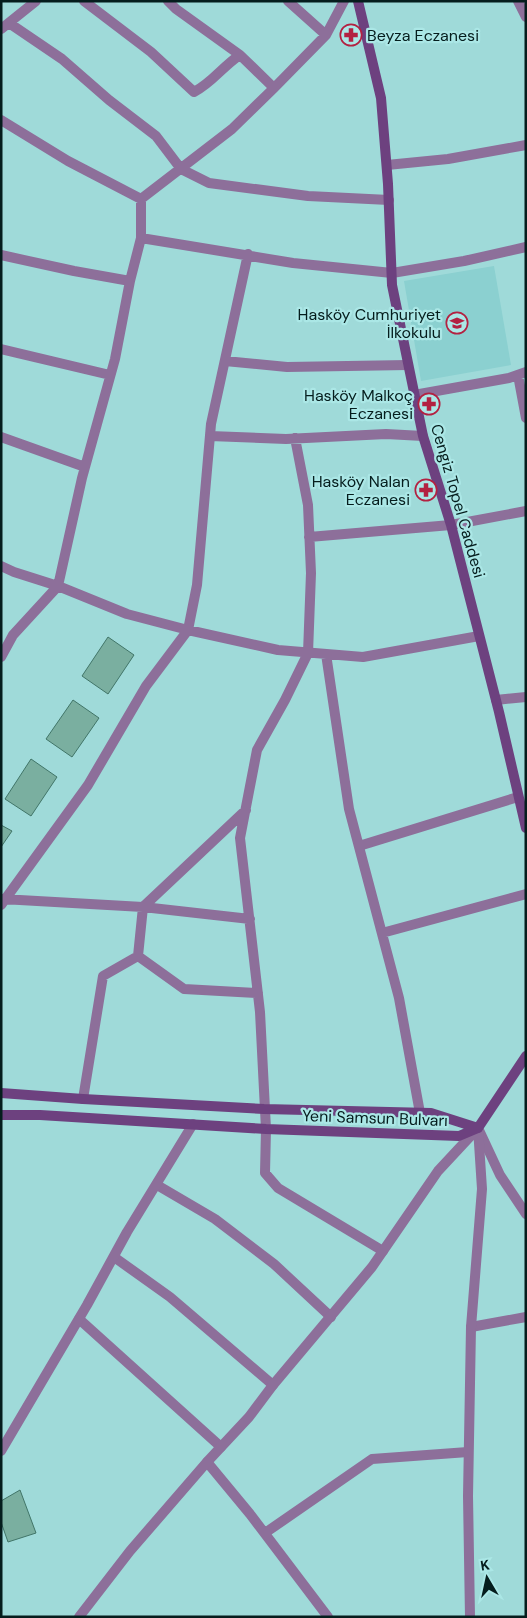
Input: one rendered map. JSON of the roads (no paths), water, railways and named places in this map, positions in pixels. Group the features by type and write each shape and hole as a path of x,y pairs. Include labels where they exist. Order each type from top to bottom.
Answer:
{"main road":[{"name":"Cengiz Topel Caddesi","path":"358,1 381,98 387,165 392,285 408,365 423,436 451,525 496,700 526,828"},
{"path":"478,1128 526,1056"},
{"name":"Yeni Samsun Bulvarı","path":"1,1093 264,1108 420,1113 431,1114 478,1128"},
{"name":"Yeni Samsun Bulvarı","path":"1,1115 40,1115 266,1129 459,1136 478,1128"}],"street":[{"path":"36,1 5,26 62,59 156,136 181,169 209,183 252,190 308,196 389,200"},
{"path":"84,1 151,52 194,92 206,86 232,61 240,56"},
{"path":"168,1 176,9 240,56 274,88"},
{"path":"288,1 326,35"},
{"path":"141,199 232,129 326,35 344,1"},
{"path":"518,1 526,17"},
{"path":"1,120 68,161 141,199"},
{"path":"387,165 448,159 526,145"},
{"path":"1,657 13,635 58,586 85,467 110,375 141,238 141,199"},
{"path":"141,238 248,254 293,263 392,274 526,247"},
{"path":"3,901 88,785 146,686 188,630 197,585 211,424 248,254"},
{"path":"1,255 74,271 130,280"},
{"path":"1,349 110,375"},
{"path":"225,361 286,367 408,365"},
{"path":"414,394 509,378 522,373 526,418"},
{"path":"210,436 294,438 386,434 423,436"},
{"path":"1,437 85,467"},
{"path":"294,438 308,505 311,573 308,652 285,700 257,750 240,838 258,993 266,1129 265,1173 278,1188 383,1251"},
{"path":"309,537 451,525 526,511"},
{"path":"1,566 128,614 188,630 278,650 363,657 479,636"},
{"path":"326,654 349,810 399,998 420,1113"},
{"path":"496,700 526,697"},
{"path":"359,846 518,797"},
{"path":"138,956 143,906 246,810"},
{"path":"382,933 526,894"},
{"path":"3,901 143,906 250,919"},
{"path":"138,956 184,989 258,993"},
{"path":"83,1099 103,976 138,956"},
{"path":"1,1451 79,1319 127,1232 193,1124"},
{"path":"478,1128 500,1175 526,1214"},
{"path":"79,1617 130,1551 221,1446 249,1417 273,1385 372,1267 438,1171 478,1128"},
{"path":"470,1617 468,1452 471,1327 482,1189 478,1128"},
{"path":"157,1185 223,1225 274,1264 331,1317"},
{"path":"114,1257 170,1297 273,1385"},
{"path":"471,1327 526,1317"},
{"path":"79,1319 221,1446"},
{"path":"265,1533 372,1459 468,1452"},
{"path":"207,1462 265,1533 328,1617"}],"place":[{"name":"Beyza Eczanesi","path":"351,35"},
{"name":"Hasköy Cumhuriyet İlkokulu","path":"457,323"},
{"name":"Hasköy Malkoç Eczanesi","path":"429,404"},
{"name":"Hasköy Nalan Eczanesi","path":"426,490"}]}
